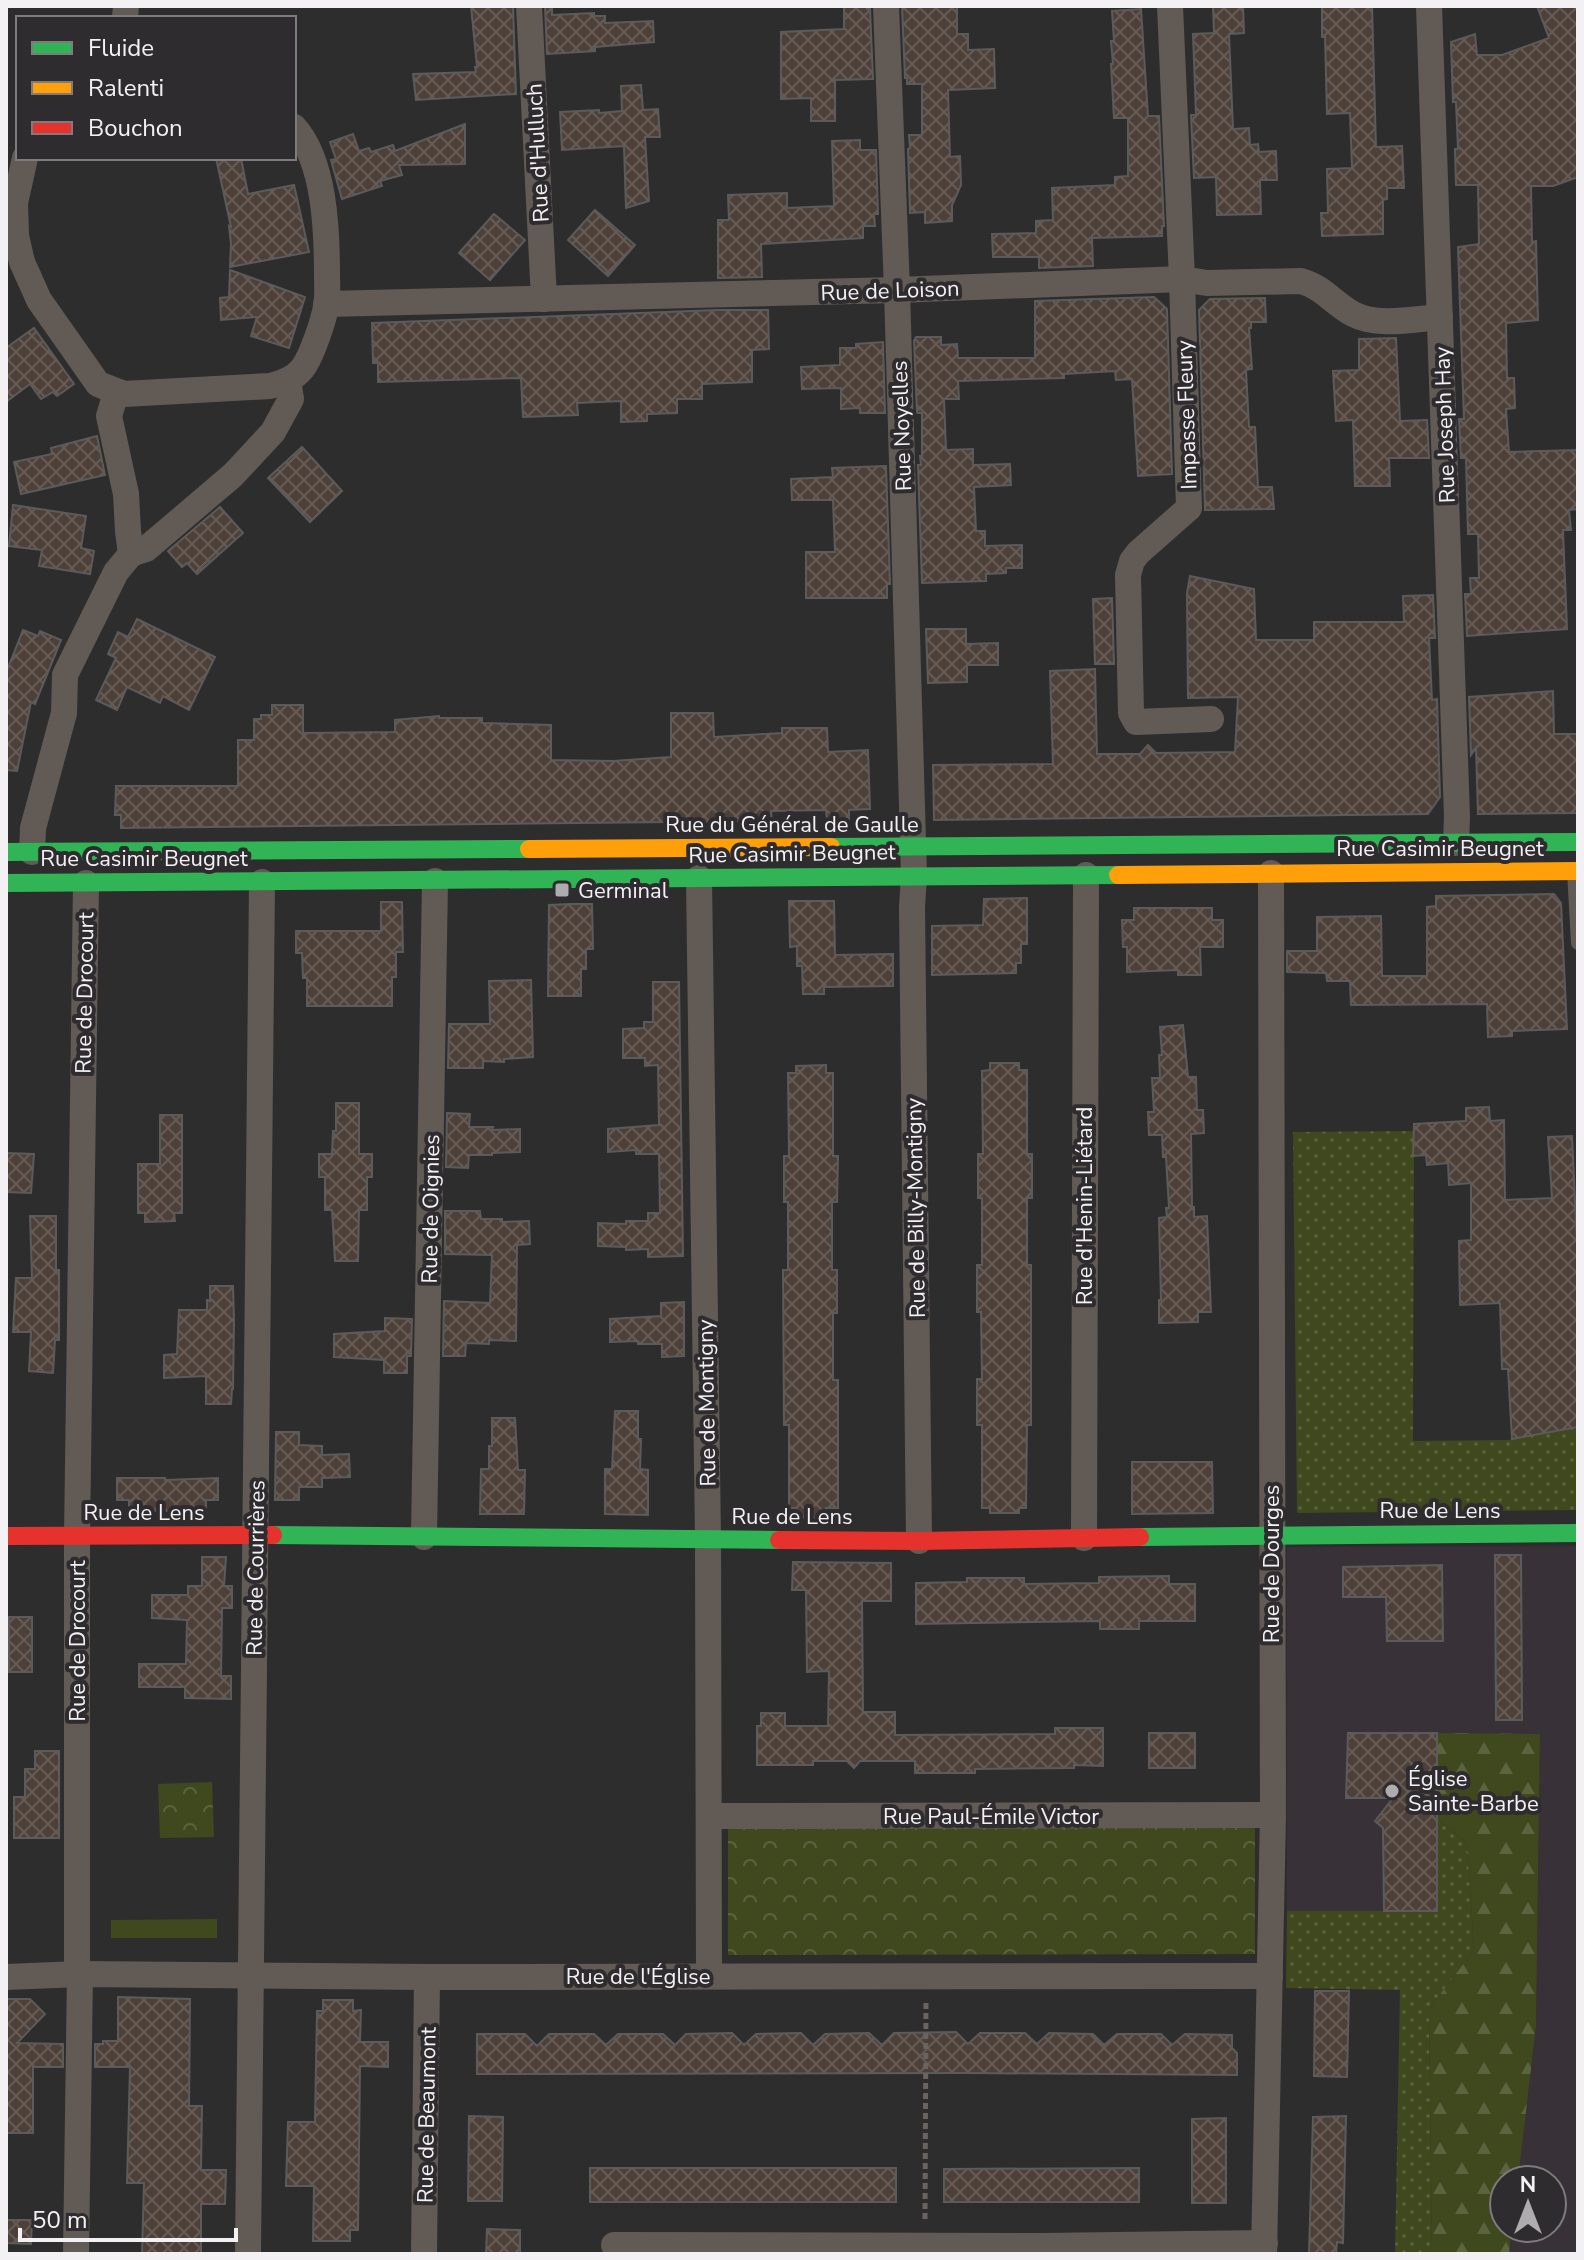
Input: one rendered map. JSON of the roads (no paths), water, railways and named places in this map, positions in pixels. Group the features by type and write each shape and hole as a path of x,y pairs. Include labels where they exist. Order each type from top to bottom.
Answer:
{"main road":[{"name":"Rue du Général de Gaulle","path":"19,852 1578,842"},
{"name":"Rue Casimir Beugnet","path":"6,883 1271,873 1577,866"},
{"name":"Rue de Lens","path":"6,1536 919,1541 1271,1534 1578,1533"}],"street":[{"name":"Rue d'Hulluch","path":"529,6 544,299"},
{"name":"Rue Noyelles","path":"886,6 914,876"},
{"name":"Impasse Fleury","path":"1170,6 1189,508 1138,553 1128,575 1131,713 1136,722 1211,719"},
{"name":"Rue Joseph Hay","path":"1429,6 1456,843"},
{"path":"25,160 15,203 16,236 22,262 39,300 98,384 124,394 270,386 288,381 303,369 326,304 327,248 322,197 302,136 296,129"},
{"name":"Rue de Loison","path":"326,304 897,290 1182,279 1207,283 1301,281 1315,285 1351,313 1369,321 1440,317"},
{"path":"19,852 33,828 64,713 65,675 116,572 131,554 146,549 233,475 273,432 291,399 288,381"},
{"path":"116,393 109,416 126,494 131,554"},
{"name":"Rue de Dourges","path":"1264,2248 1273,1815 1271,873"},
{"name":"Rue d'Henin-Liétard","path":"1084,1538 1086,875"},
{"name":"Rue de Billy-Montigny","path":"914,876 919,1541"},
{"name":"Rue de Montigny","path":"699,878 708,1539 709,1976"},
{"name":"Rue de Oignies","path":"424,1537 435,881"},
{"name":"Rue de Courrières","path":"248,2254 262,882"},
{"name":"Rue de Drocourt","path":"76,2254 80,1974 77,1963 77,1536 86,883"},
{"name":"Rue Paul-Émile Victor","path":"709,1816 1273,1815"},
{"name":"Rue de l'Église","path":"6,1977 80,1974 427,1977 1270,1976"},
{"name":"Rue de Beaumont","path":"424,2254 427,1977"},
{"path":"614,2245 679,2249 925,2245 1042,2250 1264,2248"}],"lane":[{"path":"977,861 1120,860 1144,845"},
{"path":"913,847 949,861"},
{"path":"6,866 14,866 19,852"},
{"path":"1577,866 1578,943"}],"place":[{"name":"Germinal","path":"562,890"},
{"name":"Église Sainte-Barbe","path":"1392,1791"}]}
